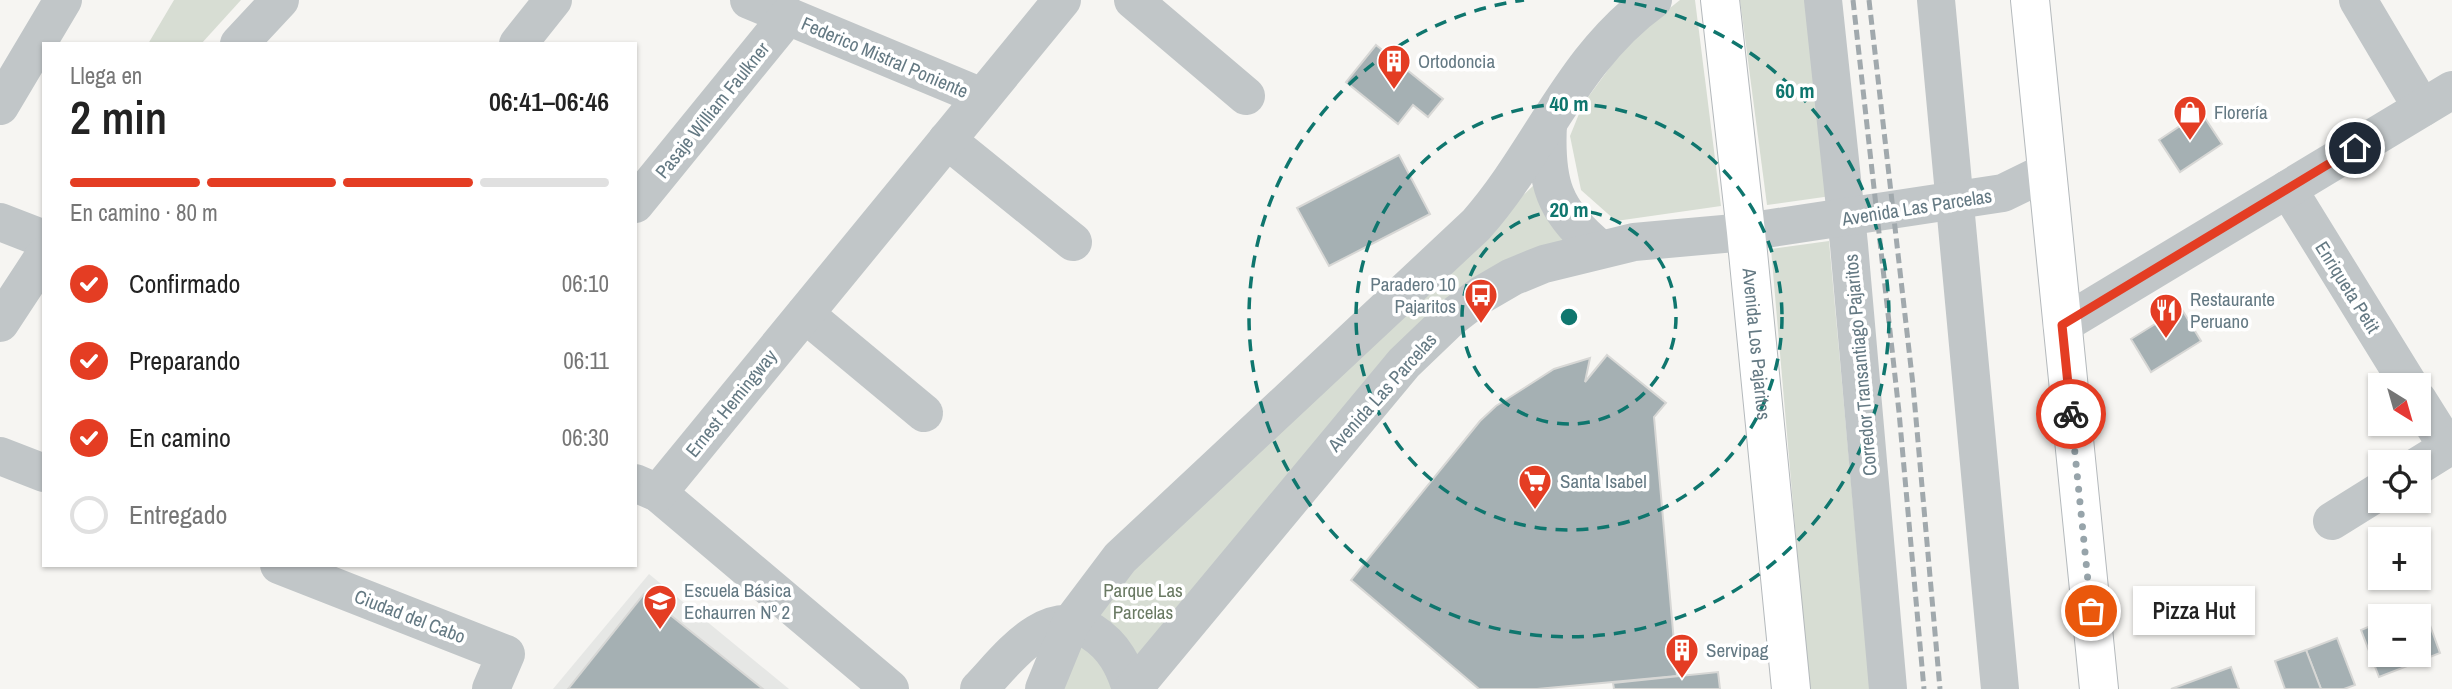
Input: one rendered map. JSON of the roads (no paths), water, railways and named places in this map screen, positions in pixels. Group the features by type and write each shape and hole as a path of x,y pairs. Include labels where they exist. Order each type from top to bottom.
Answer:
{"main road":[{"name":"Avenida Los Pajaritos","path":"1720,0 1791,689"},
{"path":"2030,0 2099,689"}],"street":[{"path":"0,106 63,0"},
{"path":"241,42 281,0"},
{"path":"520,42 553,0"},
{"name":"Federico Mistral Poniente","path":"749,0 982,97"},
{"name":"Ernest Hemingway","path":"647,488 805,314 1062,0"},
{"path":"1133,0 1246,96"},
{"path":"1044,689 1071,623 1120,558 1153,523 1476,225 1502,196 1615,18 1653,0"},
{"name":"Corredor Transantiago Pajaritos","path":"1823,0 1846,218 1888,689"},
{"path":"1936,0 2000,689"},
{"path":"2062,325 2437,99 2358,0"},
{"name":"Pasaje William Faulkner","path":"637,202 788,16"},
{"path":"1548,121 1546,161 1556,197 1573,225 1600,249"},
{"path":"947,140 1073,242"},
{"name":"Avenida Las Parcelas","path":"1132,689 1373,398 1428,338 1482,295 1513,277 1544,264 1634,242 1746,232 2003,193 2046,172"},
{"name":"Enriqueta Petit","path":"2288,189 2402,373"},
{"path":"0,222 42,238"},
{"path":"0,323 42,259"},
{"path":"805,314 924,413"},
{"path":"2431,431 2440,453"},
{"path":"0,456 42,472"},
{"path":"647,488 890,689"},
{"path":"2332,521 2368,498"},
{"name":"Ciudad del Cabo","path":"284,567 506,654 491,689"},
{"path":"979,689 1026,640 1045,628 1071,623 1084,627 1109,645 1119,659 1132,689"}],"railway":[{"path":"1853,0 1899,412 1924,689"},
{"path":"1869,0 1913,385 1940,689"}],"place":[{"name":"Ortodoncia","path":"1394,91"},
{"name":"Florería","path":"2190,142"},
{"name":"Paradero 10 Pajaritos","path":"1481,325"},
{"name":"Restaurante Peruano","path":"2166,340"},
{"name":"Santa Isabel","path":"1535,511"},
{"name":"Pizza Hut","path":"2091,611"},
{"name":"Escuela Básica Echaurren Nº 2","path":"660,631"},
{"name":"Servipag","path":"1682,680"}],"park label":[{"name":"Parque Las Parcelas","path":"1143,601"}]}
